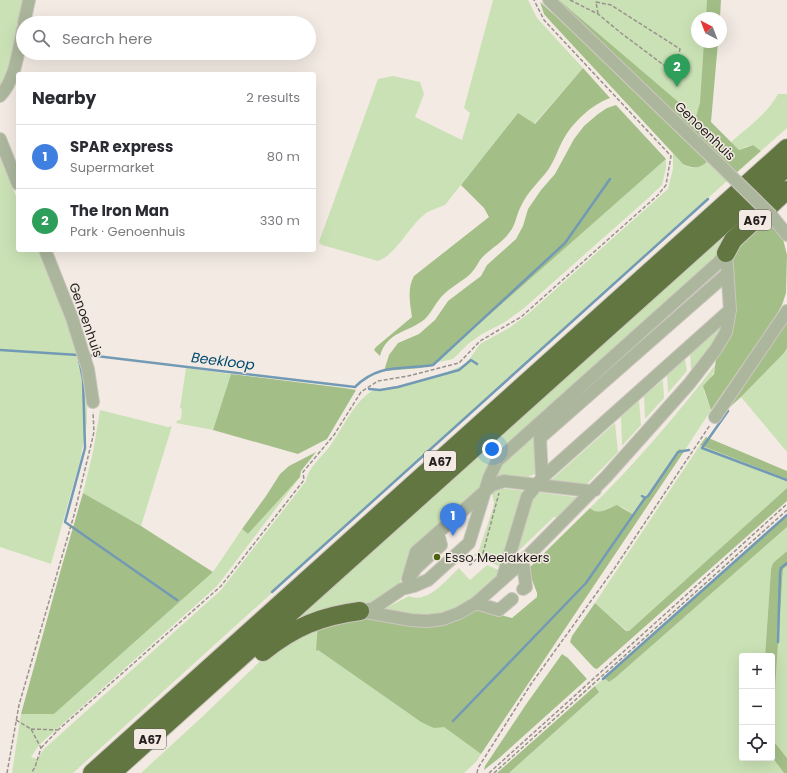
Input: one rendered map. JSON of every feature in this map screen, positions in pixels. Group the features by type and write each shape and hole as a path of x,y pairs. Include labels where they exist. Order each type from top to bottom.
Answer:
{"highway":[{"name":"A67","path":"92,773 787,148"},
{"name":"A67","path":"112,773 787,167"},
{"name":"A67","path":"726,253 733,240 787,190"},
{"name":"A67","path":"188,706 226,682 273,644 290,633 318,620 337,614 360,611"}],"street":[{"path":"26,16 29,0"},
{"name":"Genoenhuis","path":"549,0 772,216 787,234"},
{"path":"0,96 6,90 14,72 17,60"},
{"path":"0,139 16,179"},
{"name":"Genoenhuis","path":"45,252 72,318 88,369 93,402"},
{"name":"A67","path":"360,611 393,618 427,621 443,619 459,613 476,603 523,561 595,490 689,384 716,349 726,332 730,310 726,253"},
{"name":"A67","path":"405,584 414,586 428,580 469,543 489,478 497,461 719,262 726,253"},
{"path":"539,482 540,438 728,273"},
{"path":"502,580 527,497 539,482 730,310"},
{"path":"715,417 787,311"},
{"path":"501,482 539,482 590,491 595,490"},
{"name":"A67","path":"360,611 374,608 405,584 416,552 486,490 501,482"},
{"path":"523,561 526,587 523,590"},
{"path":"476,603 499,610 512,599"}],"path":[{"path":"32,772 41,748 58,730 221,586 304,480 303,472 334,435 361,392 378,381 408,376 459,363 480,341 520,317 658,195 666,185 672,159 671,156 544,20 534,0"},
{"path":"570,0 598,14 670,69 676,67 680,50 611,5 596,2 598,14"},
{"path":"7,773 19,705 74,514 94,432 93,402"},
{"path":"477,773 478,768 531,684 614,569 715,417"},
{"path":"458,552 470,565 483,553 491,528 490,525 501,482"},
{"path":"489,773 787,504"},
{"path":"494,773 787,510"},
{"path":"16,720 31,729 58,730"},
{"path":"31,729 41,748"}],"green space":[{"path":"0,0 22,0 19,16 16,16 16,32 12,54 0,92"},
{"path":"493,0 528,0 537,18 583,68 534,124 518,113 445,205 432,210 419,219 397,247 385,258 378,261 322,245 319,242 378,79 393,76 420,82 424,94 415,117 462,140 470,113 464,108"},
{"path":"547,0 719,0 717,12 691,12 691,48 712,48 700,131"},
{"path":"554,0 560,1 696,117 700,103 704,48 717,48 711,122 739,150 753,145 761,151 735,174"},
{"path":"707,0 721,0 720,12 706,12"},
{"path":"540,2 707,162 695,168 683,164 544,14"},
{"path":"583,68 610,98 589,110 567,133 548,170 530,191 519,209 513,227 506,237 483,256 469,275 443,295 425,319 393,337 383,348 380,356 374,350 376,347 412,317 410,286 414,276 489,217 484,208 461,185 518,113 535,124"},
{"path":"778,94 787,94 787,128 761,151 752,145 739,150 731,142 763,114"},
{"path":"616,105 666,159 435,363 421,368 384,371 389,355 398,343 419,334 435,320 448,301 481,276 487,265 516,239 523,226 528,209 541,190 555,174 574,139 584,126 598,114 607,108"},
{"path":"673,153 688,167 692,168 701,166 707,162 727,181 73,773 12,773 21,714 54,714 213,572 242,529 248,534 300,477 217,586 39,745 31,757 37,759 44,749 221,590 306,481 309,471 330,446 355,407 367,394 374,390 414,383 445,373 466,364 480,344 509,328 528,314 668,189 673,169"},
{"path":"0,158 16,196 16,252 39,252 70,328 87,399 87,422 80,461 51,564 0,547"},
{"path":"666,159 666,168 662,185 523,309 505,322 482,334 468,344 453,359 435,363"},
{"path":"765,215 782,235 787,255 786,293 782,305 774,319 711,410 703,386 714,374 717,352 728,334 732,249"},
{"path":"727,234 716,259 495,459 482,488 410,557 399,585 371,603 277,637 524,414"},
{"path":"722,263 722,270 537,436 540,471 528,477 522,478 491,478 495,467"},
{"path":"787,316 787,348 784,353 720,416"},
{"path":"724,322 719,338 695,371 691,371 690,351"},
{"path":"787,348 787,452 741,397 784,353"},
{"path":"685,359 687,371 668,393 667,375"},
{"path":"715,365 714,372 704,391 711,410 685,450 679,449 675,454 633,515 619,506 613,506 597,512 590,508 655,439"},
{"path":"186,368 231,374 213,430 176,423 181,419 182,409 180,408"},
{"path":"231,374 356,390 327,439 298,454 213,430"},
{"path":"663,380 664,398 645,419 644,396"},
{"path":"639,400 641,425 622,446 621,417"},
{"path":"100,410 168,427 172,426 141,526 83,493 93,452"},
{"path":"615,423 618,452 585,486 549,482"},
{"path":"706,437 787,471 787,479 700,445"},
{"path":"700,445 787,479 787,488 629,631 627,631 595,603"},
{"path":"679,449 685,450 481,754 444,727 434,728 421,722 318,650 316,651 318,622 362,616 411,622 475,608 512,618 537,597 537,593 528,569 590,508 600,511 617,505 634,515"},
{"path":"316,452 301,471 300,477 248,534 242,529 280,474 289,466"},
{"path":"498,488 527,491 503,568 474,555 479,550 492,511 494,503 492,493"},
{"path":"787,488 787,501 597,669 594,668 570,642 572,636 595,603 626,631 629,631"},
{"path":"537,492 575,497 584,496 562,518 554,517 511,558 531,496"},
{"path":"83,493 141,526 213,572 54,714 21,714 61,569"},
{"path":"787,515 787,527 615,678 609,682 604,678"},
{"path":"787,527 787,551 773,563 771,569 765,653 739,653 739,761 775,761 784,773 509,773 596,695 598,690 595,686 604,678 609,682"},
{"path":"787,551 787,566 783,569 775,689 775,653 765,653 771,569 773,563"},
{"path":"487,565 501,571 498,581 458,611 426,618 378,612 409,596 416,598 430,594 459,568 470,580"},
{"path":"787,566 787,758 775,743 775,689 783,569"},
{"path":"318,622 318,650 421,722 444,727 481,754 476,762 464,773 141,773 276,646"},
{"path":"562,654 568,658 587,679 484,770 485,766 527,703"},
{"path":"595,686 599,692 509,773 497,773"},
{"path":"775,743 787,758 787,773 784,773 775,761"}],"waterway":[{"path":"355,387 364,379 382,371 433,365 565,243 610,179"},
{"path":"272,592 708,199"},
{"path":"0,350 78,355 83,379 85,448 65,522 177,600"},
{"name":"Beekloop","path":"88,355 355,387"},
{"name":"Beekloop","path":"369,389 380,390 398,387 459,370 471,360 477,364"},
{"name":"Beekloop","path":"728,411 702,448 787,480"},
{"name":"Beekloop","path":"642,496 645,498 648,496 678,452 689,450"},
{"path":"453,721 586,583 645,498"},
{"path":"603,679 787,515"},
{"path":"778,642 780,573 781,568 787,563"}],"place":[{"name":"The Iron Man","path":"677,87"},
{"name":"SPAR express","path":"453,536"},
{"name":"Esso Meelakkers","path":"437,557"}]}
